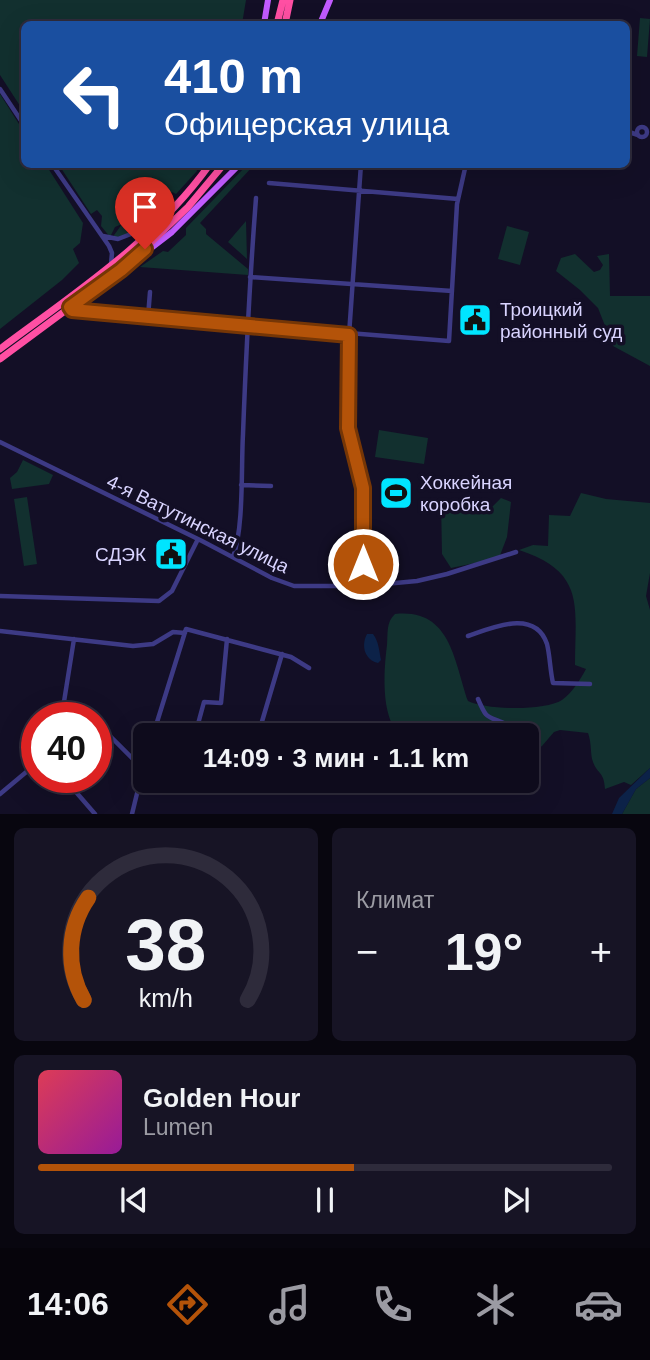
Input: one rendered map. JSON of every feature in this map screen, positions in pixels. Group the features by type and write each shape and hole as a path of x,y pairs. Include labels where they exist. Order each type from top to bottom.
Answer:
{"highway":[{"path":"278,21 283,0"},
{"path":"286,21 290,0"},
{"path":"0,349 111,266 182,201 207,168"},
{"path":"0,359 127,265 164,232 221,168"}],"main road":[{"path":"264,21 268,0"},
{"path":"321,21 330,0"},
{"path":"127,265 145,255 172,232 236,168"}],"street":[{"path":"0,89 21,120"},
{"path":"630,131 638,132 642,137 648,133"},
{"path":"55,168 108,246 112,253 111,266"},
{"path":"362,168 349,335 348,428 363,488 363,586"},
{"path":"70,307 74,311 449,341 458,199 465,168"},
{"path":"269,183 458,199"},
{"path":"172,232 201,192"},
{"path":"233,556 237,546 241,485 247,326 256,198"},
{"path":"99,234 114,240 160,222"},
{"path":"250,277 453,292"},
{"path":"148,317 150,292"},
{"name":"4-я Ватутинская улица","path":"0,442 233,556 272,578 294,586 363,586 432,578 516,552"},
{"path":"241,485 271,486"},
{"path":"0,596 159,601 172,591 198,539"},
{"path":"468,636 521,622 539,632 547,645 553,683 590,684"},
{"path":"0,631 134,646 153,644 173,632 185,632 186,629 282,654 309,668"},
{"path":"157,723 185,632"},
{"path":"64,702 74,639"},
{"path":"198,723 204,702 221,704 227,639"},
{"path":"262,723 282,654"},
{"path":"478,699 489,719 506,723"},
{"path":"112,738 133,758"},
{"path":"0,794 21,776"},
{"path":"77,793 95,814"},
{"path":"132,814 138,793"}],"green space":[{"path":"0,0 246,0 242,21 21,21 21,107 0,75"},
{"path":"640,18 650,19 647,57 637,56"},
{"path":"0,94 21,127 21,168 48,168 83,223 80,243 73,249 79,263 62,280 0,329"},
{"path":"61,168 196,168 197,171 176,194 172,192 169,195 172,199 147,220 148,223 130,235 112,238 122,224 115,227 110,237 101,226 102,216 97,210 91,214"},
{"path":"244,168 251,168 200,223 206,229 206,234 248,269 248,275 140,267 163,251 168,252 186,235 186,228"},
{"path":"246,221 247,259 228,242"},
{"path":"507,226 529,232 520,265 498,259"},
{"path":"575,254 594,272 600,270 603,265 597,256 609,254 610,296 650,296 650,366 613,346 598,308 556,271 561,258"},
{"path":"379,430 428,438 424,464 375,457"},
{"path":"23,460 53,475 49,484 12,489 10,478 17,472"},
{"path":"581,493 606,499 650,503 650,573 646,596 650,610 650,768 631,785 624,782 605,789 602,776 593,762 588,733 560,730 554,732 539,748 539,723 392,723 386,705 388,628 395,614 414,614 428,619 439,628 454,654 468,701 501,708 530,708 554,704 569,694 586,669 575,665 576,625 572,594 566,580 556,569 519,550 533,545 548,546 549,515 570,516"},
{"path":"27,497 37,564 24,566 14,499"},
{"path":"445,498 464,508 473,499 483,500 484,508 492,507 501,498 511,502 507,537 499,558 451,568 442,554 441,500"},
{"path":"650,778 650,814 622,814 636,789"}],"water":[{"path":"367,634 373,634 376,640 381,660 378,663 370,659 365,652"},
{"path":"650,768 650,778 636,789 622,814 612,814 619,798"}],"place":[{"name":"Троицкий районный суд","path":"475,320"},
{"name":"Хоккейная коробка","path":"396,493"},
{"name":"СДЭК","path":"171,554"}],"route":[{"path":"145,249 70,307 72,310 349,335 348,434 363,488 363,564"}]}
